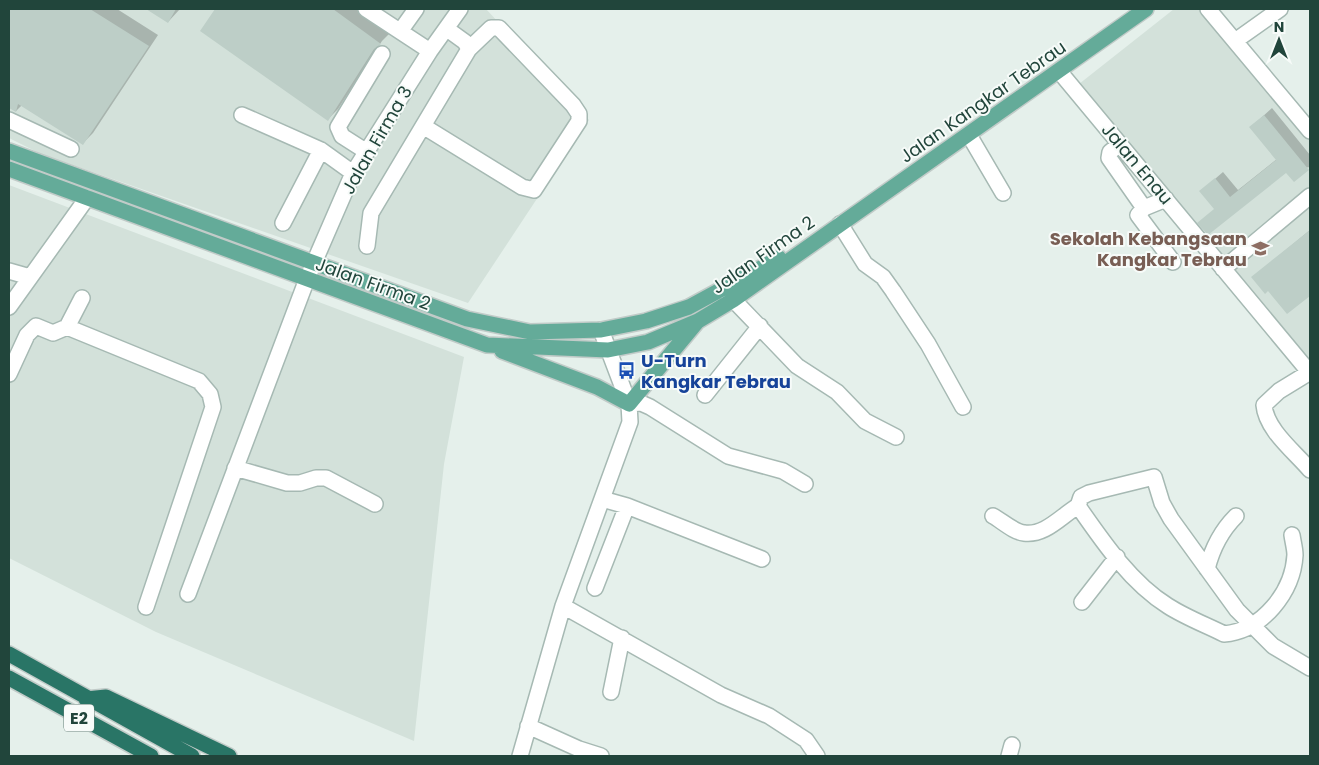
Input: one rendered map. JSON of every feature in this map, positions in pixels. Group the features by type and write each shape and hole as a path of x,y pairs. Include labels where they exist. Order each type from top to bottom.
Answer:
{"highway":[{"name":"E2","path":"9,654 86,699 192,756"},
{"name":"E2","path":"9,678 151,756"},
{"path":"86,699 106,697 229,756"}],"main road":[{"name":"Jalan Kangkar Tebrau","path":"840,224 1146,9"},
{"name":"Jalan Firma 2","path":"9,151 467,319 530,332 601,330 646,321 689,307 840,224"},
{"name":"Jalan Firma 2","path":"9,169 487,345 608,350 648,342 698,321 734,300 840,224"},
{"path":"487,345 597,387 629,404 698,321"}],"street":[{"path":"366,9 401,30 430,51"},
{"path":"401,30 416,9"},
{"name":"Jalan Firma 3","path":"188,594 306,279 353,173 430,51 460,9"},
{"path":"1208,9 1310,131"},
{"path":"1235,40 1280,9"},
{"path":"367,246 371,213 469,49 491,28 499,28 573,105 579,114 579,121 534,190 522,187 423,126"},
{"path":"447,29 465,42 469,49"},
{"path":"367,152 342,136 338,127 382,54"},
{"name":"Jalan Enau","path":"1059,70 1310,373"},
{"path":"242,115 321,150 353,173"},
{"path":"9,120 71,148"},
{"path":"969,135 1003,193"},
{"path":"1120,144 1110,152 1109,158 1144,208"},
{"path":"283,223 321,150"},
{"path":"1223,269 1310,196"},
{"path":"9,307 87,198"},
{"path":"1166,199 1144,208 1138,215 1173,262"},
{"path":"840,224 865,264 882,277 893,291 928,344 963,407"},
{"path":"9,271 30,277"},
{"path":"723,288 797,366 837,392 865,420 896,437"},
{"path":"9,374 27,335 36,326 53,333 67,327 82,298"},
{"path":"705,394 760,326"},
{"path":"67,327 199,381 210,394 213,407 146,607"},
{"path":"520,756 563,606 630,422 629,404 601,330"},
{"path":"1310,373 1280,391 1264,405 1265,414 1270,423 1310,470"},
{"path":"629,404 641,403 650,407 728,456 783,471 805,484"},
{"path":"235,468 280,482 293,484 316,478 326,478 376,504"},
{"path":"993,516 1023,534 1043,532 1063,514 1078,506 1081,497 1089,493 1154,478 1162,503 1171,519 1237,610 1273,646 1310,668"},
{"path":"602,499 627,506 762,559"},
{"path":"595,588 627,506"},
{"path":"1078,506 1117,557 1136,578 1168,606 1224,634 1234,633 1253,626 1284,595 1295,555 1292,536"},
{"path":"1207,569 1211,554 1226,526 1236,516"},
{"path":"1082,602 1117,557"},
{"path":"563,606 721,695 769,716 806,740 817,756"},
{"path":"611,692 622,638"},
{"path":"528,726 579,750 601,756"}],"shaded area":[{"path":"9,9 486,9 589,120 468,303 41,154 9,138"},
{"name":"Sekolah Kebangsaan Kangkar Tebrau","path":"1174,9 1205,9 1310,140 1310,357 1303,363 1079,84"},
{"path":"9,185 464,357 444,464 414,741 156,632 9,558"}],"building":[{"path":"9,9 90,9 149,46 83,145 18,104 16,112 9,108"},
{"path":"146,9 176,9 168,23"},
{"path":"215,9 333,9 381,44 374,49 328,121 200,31"},
{"path":"1264,115 1309,170 1294,182 1286,173 1208,235 1197,223 1214,209 1199,191 1215,178 1230,197 1276,160 1249,127"},
{"path":"1310,230 1310,296 1287,314 1268,291 1265,294 1251,277"}],"place":[{"name":"Sekolah Kebangsaan Kangkar Tebrau","path":"1261,249"},
{"name":"U-Turn Kangkar Tebrau","path":"627,371"}]}
